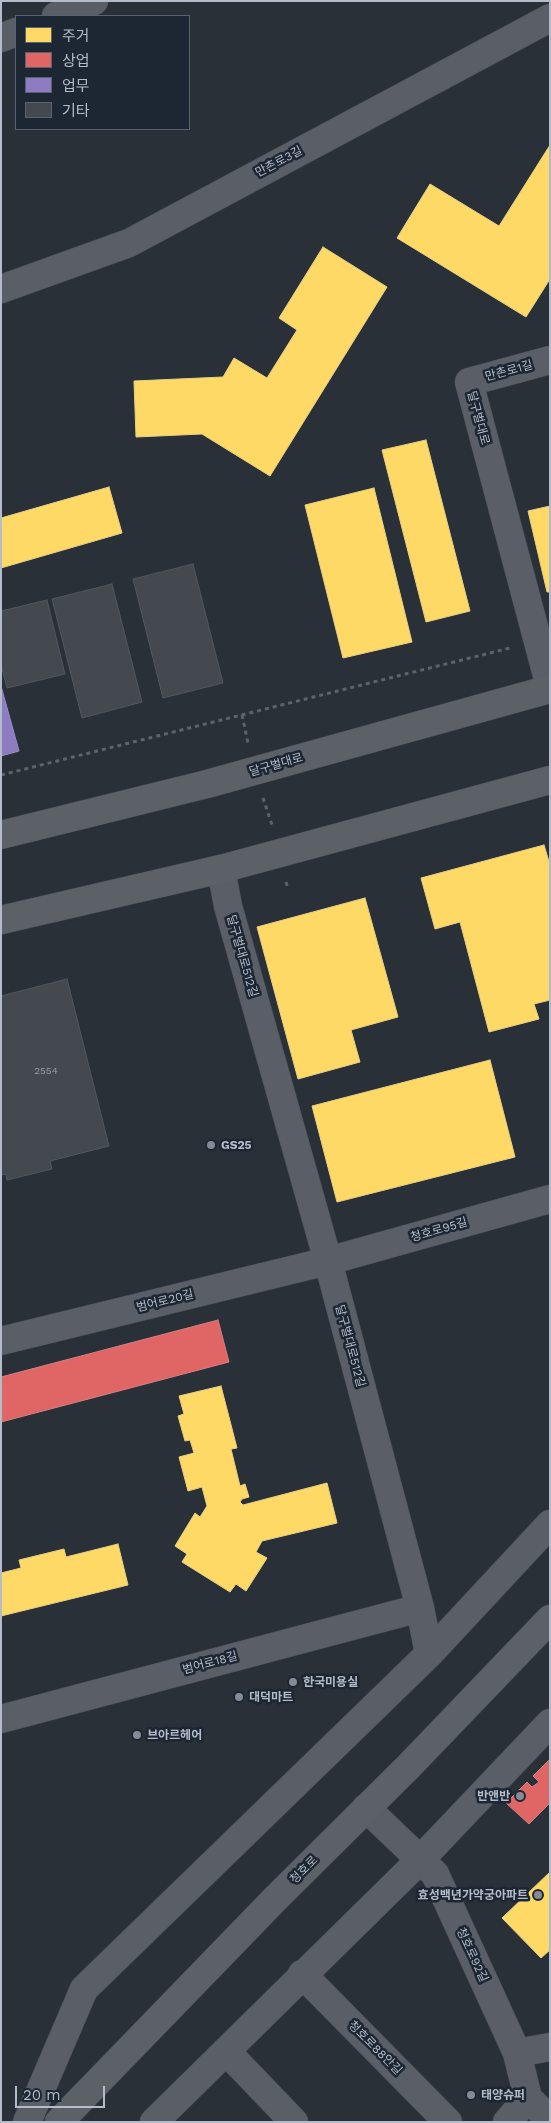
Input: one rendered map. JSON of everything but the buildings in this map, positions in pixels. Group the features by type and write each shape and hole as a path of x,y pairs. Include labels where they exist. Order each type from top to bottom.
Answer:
{"main road":[{"name":"달구벌대로","path":"1,835 255,771 550,688"},
{"path":"1,920 221,869 550,780"},
{"name":"청호로","path":"59,2122 550,1619"}],"street":[{"path":"59,15 94,1"},
{"name":"만촌로3길","path":"1,289 129,242 550,18"},
{"path":"1,38 15,32"},
{"name":"만촌로1길","path":"469,382 550,360"},
{"name":"달구벌대로","path":"469,382 550,688"},
{"name":"달구벌대로512길","path":"221,869 228,906 328,1261 420,1608 429,1654"},
{"name":"청호로95길","path":"328,1261 550,1198"},
{"name":"범어로20길","path":"1,1341 328,1261"},
{"path":"27,2122 84,1989 429,1654 550,1524"},
{"name":"범어로18길","path":"1,1719 420,1608"},
{"path":"154,2122 302,1974 419,1861 550,1723"},
{"name":"청호로92길","path":"366,1808 419,1861 435,1874 517,2054 528,2098"},
{"name":"청호로88안길","path":"302,1974 448,2122"},
{"path":"517,2054 550,2046"},
{"path":"226,2051 294,2122"},
{"path":"507,2122 528,2098 550,2120"}],"path":[{"path":"1,775 537,642"},
{"path":"242,715 255,771 280,853 288,889"}],"place":[{"name":"GS25","path":"211,1145"},
{"name":"한국미용실","path":"293,1682"},
{"name":"대덕마트","path":"239,1697"},
{"name":"브아르헤어","path":"137,1735"},
{"name":"반앤반","path":"520,1796"},
{"name":"효성백년가약궁아파트","path":"538,1895"},
{"name":"태양슈퍼","path":"471,2095"}]}
